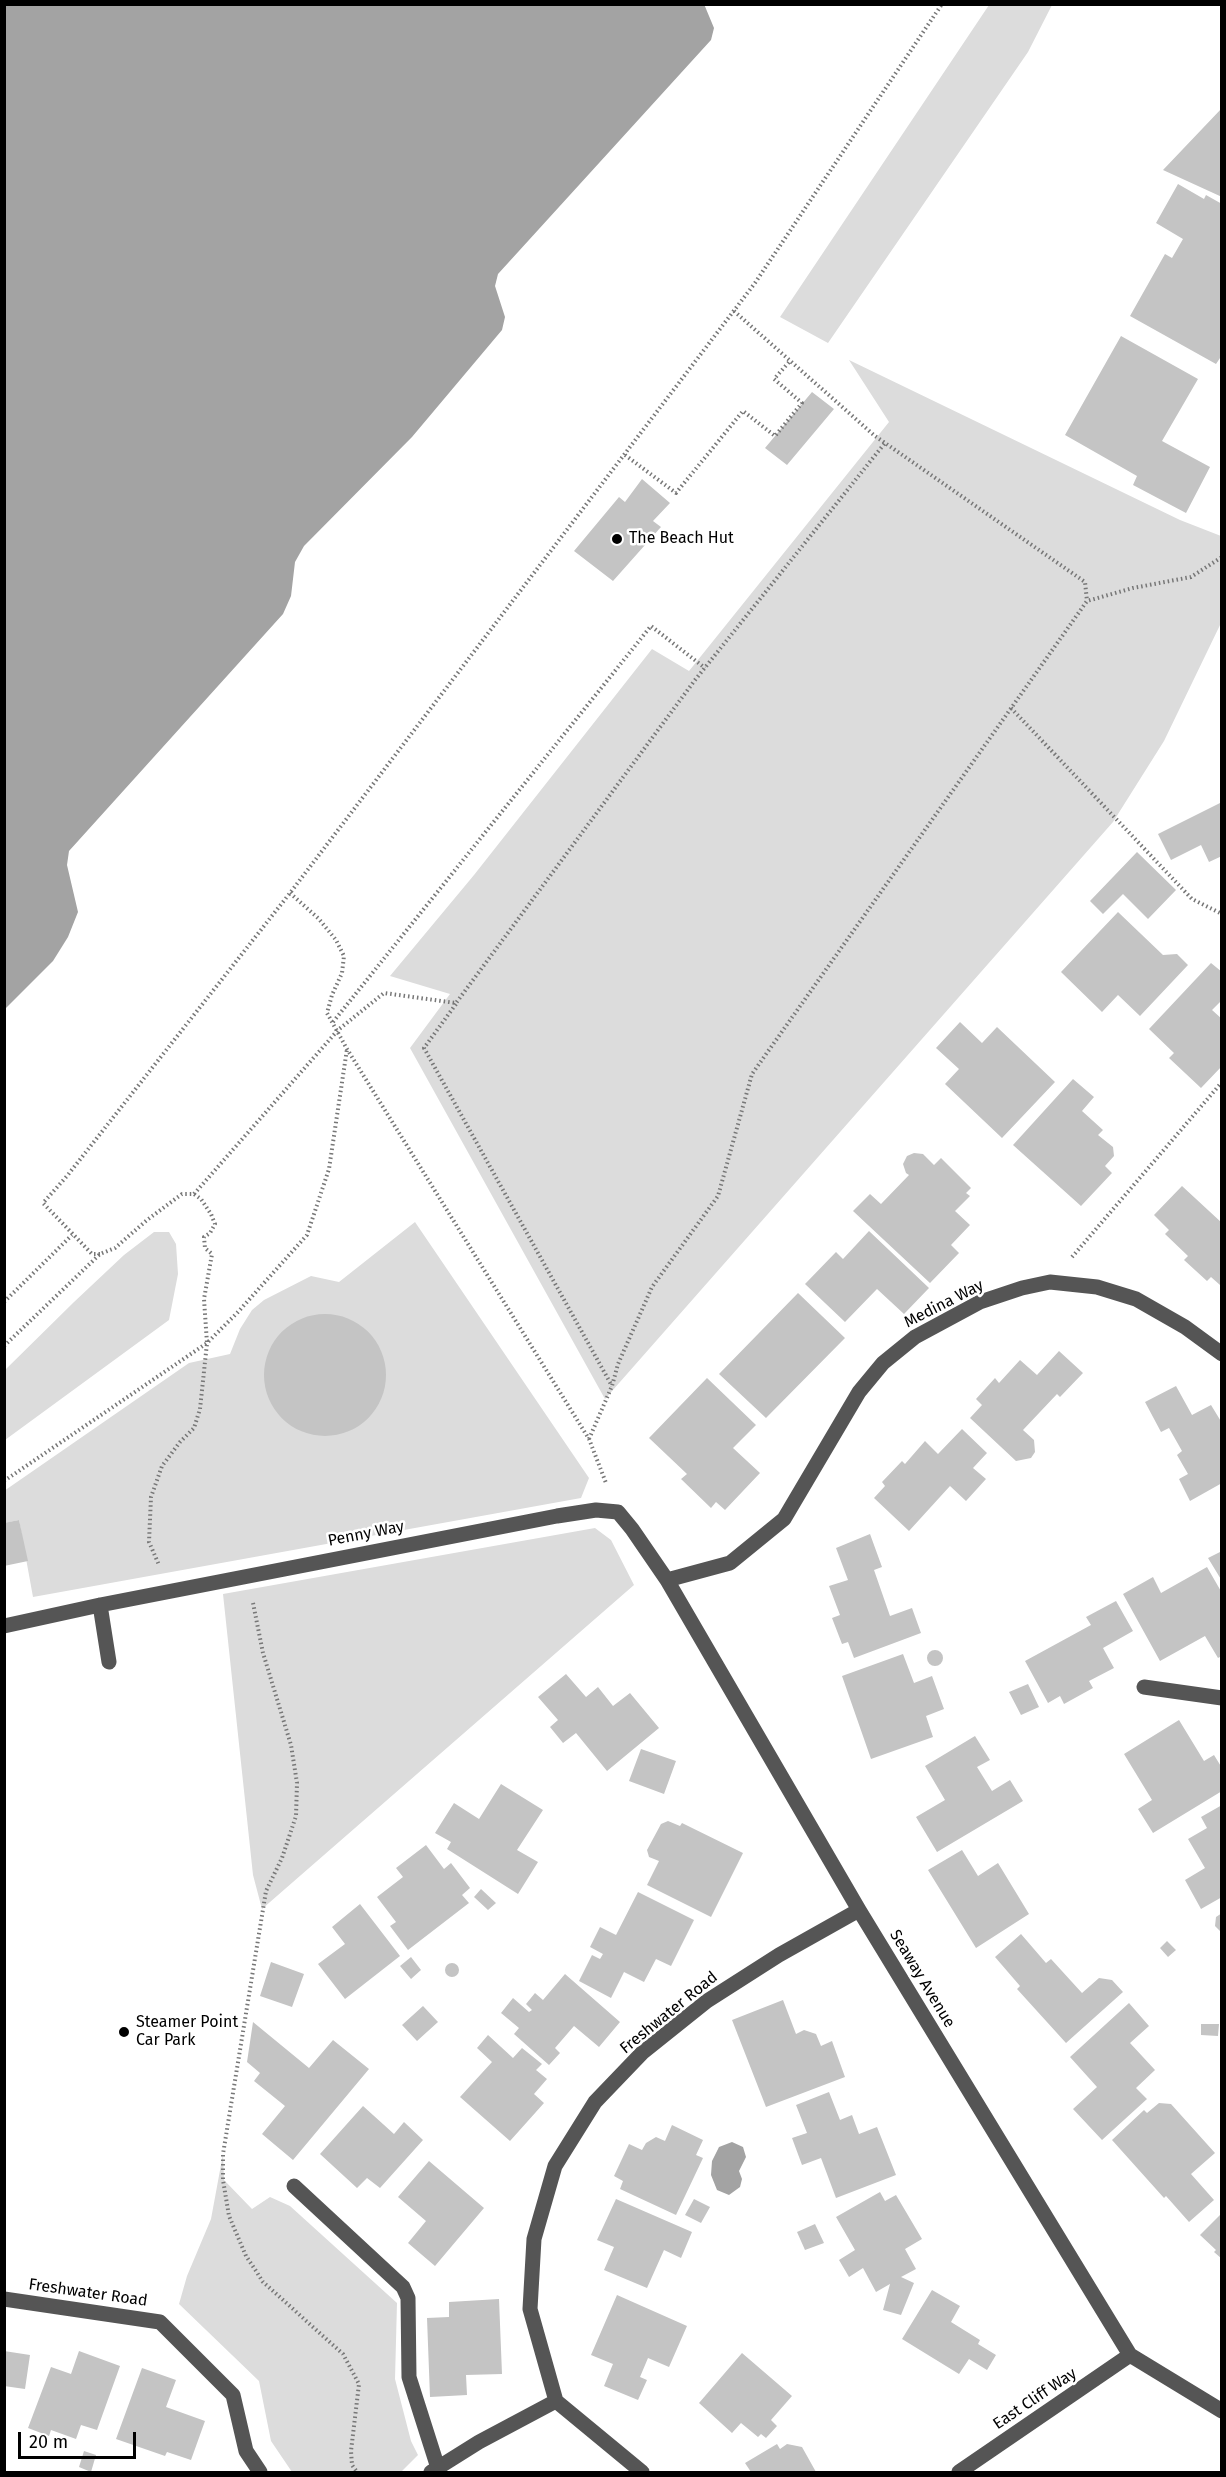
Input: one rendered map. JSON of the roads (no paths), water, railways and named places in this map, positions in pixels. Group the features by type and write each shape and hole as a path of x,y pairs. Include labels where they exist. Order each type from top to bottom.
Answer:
{"street":[{"name":"Medina Way","path":"667,1580 730,1563 784,1519 859,1392 883,1363 915,1337 980,1302 1022,1288 1050,1282 1097,1287 1136,1299 1185,1327 1221,1354"},
{"name":"Penny Way","path":"4,1626 248,1575 557,1516 596,1510 618,1512"},
{"name":"Seaway Avenue","path":"618,1512 632,1528 667,1580 859,1910 1130,2355 1221,2411"},
{"path":"100,1605 109,1662"},
{"path":"1144,1687 1221,1698"},
{"name":"Freshwater Road","path":"555,2401 530,2309 534,2239 555,2166 595,2102 642,2053 707,2001 779,1954 859,1910"},
{"path":"294,2186 403,2287 408,2298 408,2377 435,2470 479,2442 555,2401 642,2472"},
{"name":"Freshwater Road","path":"4,2300 160,2322 233,2395 246,2451 260,2472"},
{"name":"East Cliff Way","path":"959,2472 1130,2355"}],"place":[{"name":"The Beach Hut","path":"617,539"},
{"name":"Steamer Point Car Park","path":"124,2032"}]}
